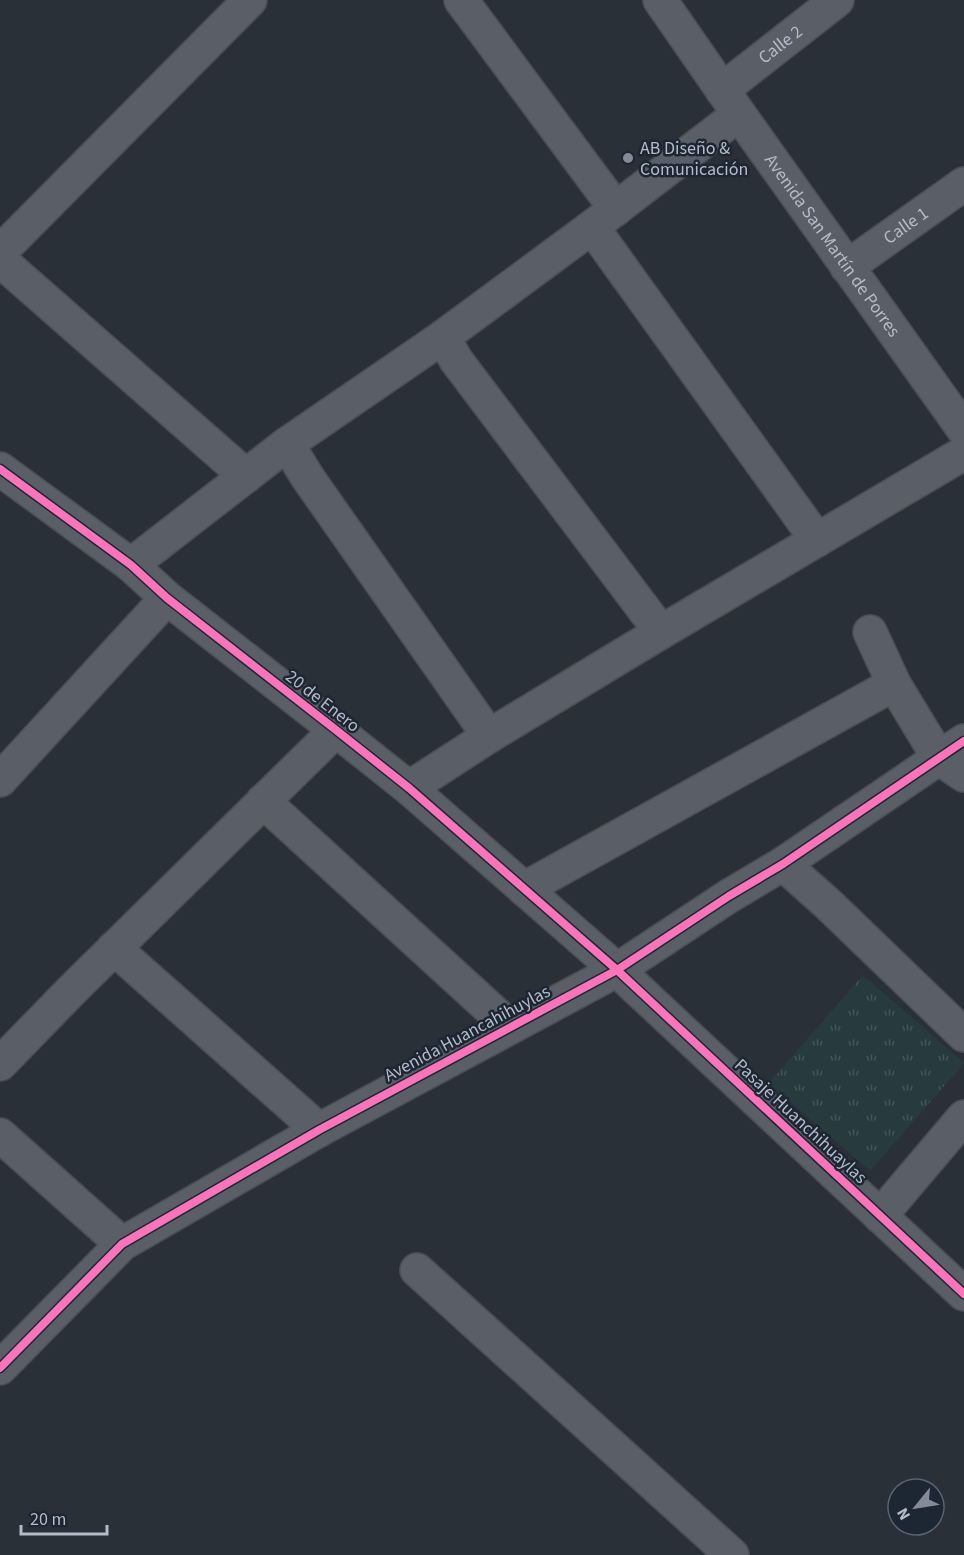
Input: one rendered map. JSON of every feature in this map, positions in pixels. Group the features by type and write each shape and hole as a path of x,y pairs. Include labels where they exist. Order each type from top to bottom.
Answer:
{"street":[{"path":"0,252 250,0"},
{"path":"461,0 817,540"},
{"name":"Avenida San Martín de Porres","path":"660,0 964,430"},
{"name":"Calle 2","path":"130,565 287,444 443,337 604,218 731,102 837,0"},
{"name":"Calle 1","path":"848,267 964,184"},
{"path":"0,260 246,476"},
{"path":"443,337 456,360 661,633"},
{"path":"287,444 308,478 489,736"},
{"path":"409,788 489,736 964,453"},
{"name":"20 de Enero","path":"0,469 130,565 167,598 409,788 617,970"},
{"path":"0,780 167,598"},
{"path":"870,632 894,684 956,758"},
{"path":"524,889 894,684"},
{"path":"0,1064 114,948 336,730"},
{"name":"Avenida Huancahihuylas","path":"0,1368 122,1244 319,1130 617,970 729,896 956,758"},
{"path":"263,801 510,1027"},
{"path":"783,864 828,904 964,1035"},
{"path":"114,948 319,1130"},
{"name":"Pasaje Huanchihuaylas","path":"617,970 964,1294"},
{"path":"880,1216 964,1118"},
{"path":"0,1135 122,1244"},
{"path":"417,1270 732,1555"}],"green space":[{"path":"863,975 964,1063 870,1171 769,1083"}],"cycle path":[{"path":"0,469 131,565 167,598 409,788 617,970 964,1294"},
{"path":"0,1368 122,1244 319,1130 617,970 729,896 783,864 964,741"}],"place":[{"name":"AB Diseño & Comunicación","path":"628,158"}]}
